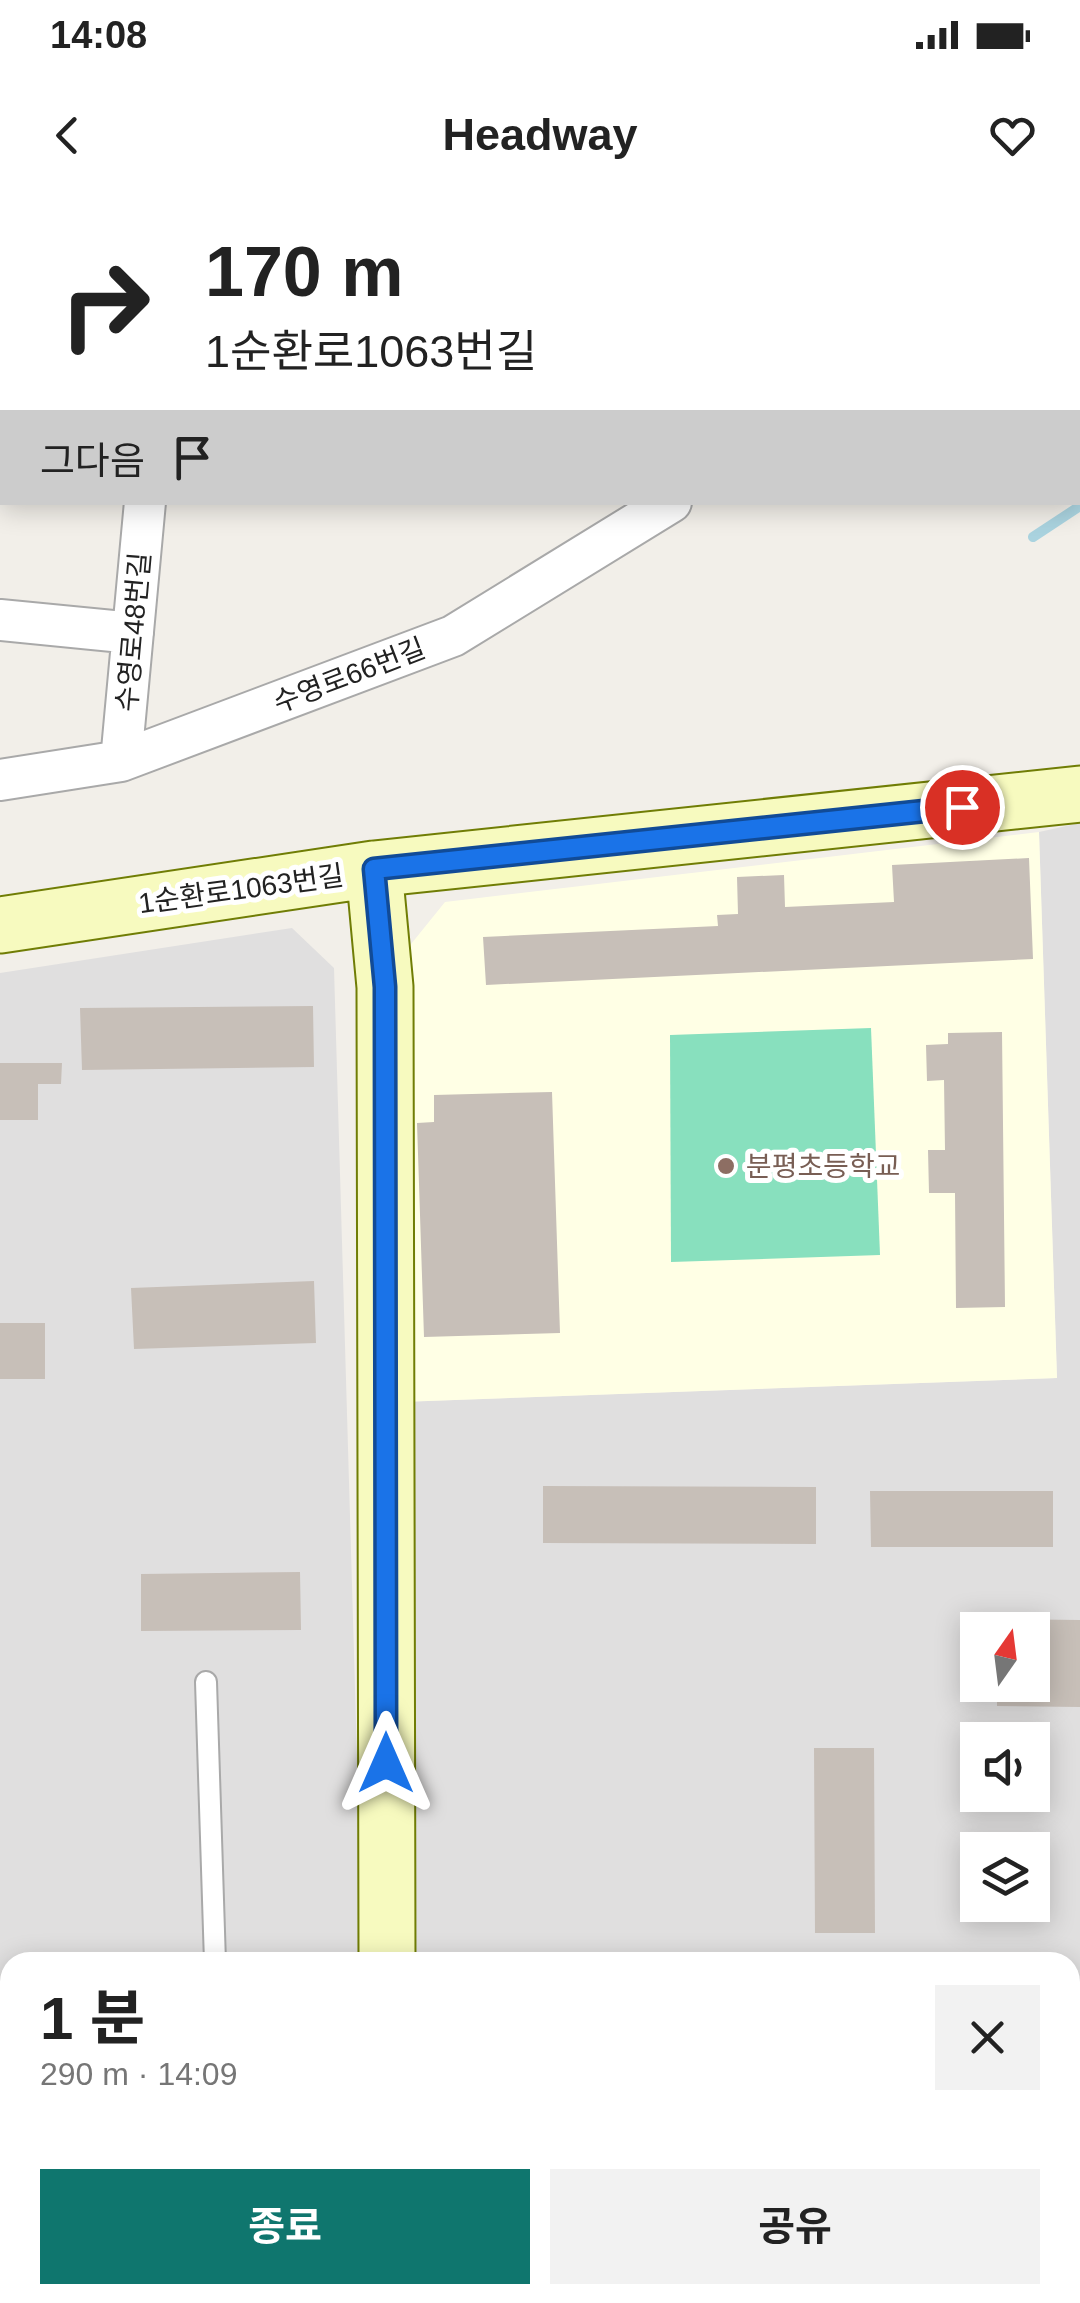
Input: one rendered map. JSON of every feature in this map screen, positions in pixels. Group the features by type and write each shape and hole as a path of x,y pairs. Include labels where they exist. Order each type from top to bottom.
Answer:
{"street":[{"name":"수영로48번길","path":"121,761 146,505"},
{"name":"수영로66번길","path":"0,780 121,761 452,636 666,505"},
{"path":"0,620 133,634"},
{"name":"1순환로1063번길","path":"0,925 374,869 1080,794"},
{"path":"374,869 385,987 387,1952"}],"lane":[{"path":"206,1682 214,1952"}],"shaded area":[{"path":"1080,823 1080,1952 413,1952 400,1402 1057,1378 1039,832"},
{"name":"분평초등학교","path":"1039,832 1057,1378 400,1402 403,954 445,902"},
{"path":"292,928 334,968 363,1952 0,1952 0,973"}],"green space":[{"path":"871,1028 880,1255 671,1262 670,1035"}],"building":[{"path":"1029,858 1033,959 486,985 483,937 718,926 717,915 738,914 737,877 784,875 785,907 894,902 892,865"},
{"path":"313,1006 314,1067 82,1070 80,1008"},
{"path":"1002,1032 1005,1307 956,1308 955,1193 929,1193 928,1150 945,1150 944,1080 927,1081 926,1045 948,1044 948,1033"},
{"path":"0,1063 62,1063 61,1084 38,1084 38,1120 0,1120"},
{"path":"552,1092 560,1333 424,1337 417,1123 434,1122 434,1095"},
{"path":"314,1281 316,1343 134,1349 131,1288"},
{"path":"0,1323 45,1323 45,1379 0,1379"},
{"path":"543,1486 816,1487 816,1544 543,1543"},
{"path":"870,1491 1053,1491 1053,1547 871,1547"},
{"path":"300,1572 301,1630 141,1631 141,1574"},
{"path":"1050,1620 1080,1620 1080,1707 997,1706 997,1702 1050,1702"},
{"path":"814,1748 874,1748 875,1933 815,1933"}],"waterway":[{"path":"1033,537 1080,506"}],"place":[{"name":"분평초등학교","path":"726,1166"}],"route":[{"path":"386,1763 385,987 374,869 962,807"}]}
